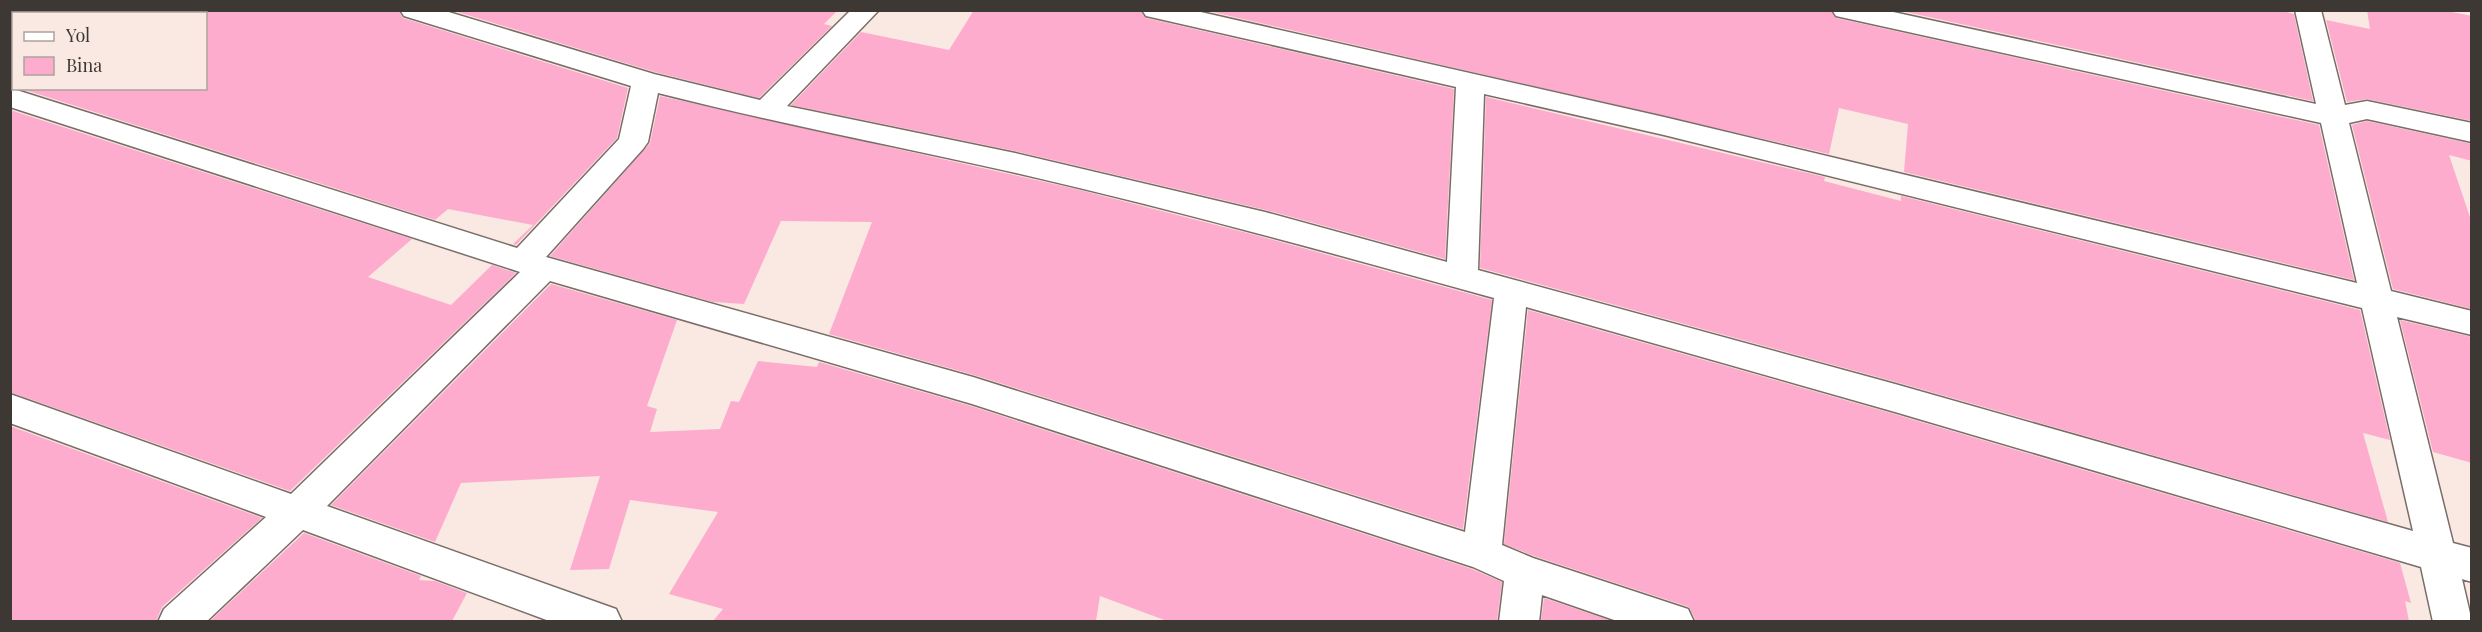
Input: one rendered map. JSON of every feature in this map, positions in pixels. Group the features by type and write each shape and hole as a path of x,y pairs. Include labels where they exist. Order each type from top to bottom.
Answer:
{"street":[{"path":"413,10 646,81 766,111 1015,163 1265,223 1895,398 2472,565"},
{"path":"766,111 866,10"},
{"path":"1155,10 1470,81 2472,323"},
{"path":"1845,10 2333,117 2367,110 2472,134"},
{"path":"2308,10 2453,621"},
{"path":"178,621 297,512 533,265 633,142 646,81"},
{"path":"1462,278 1470,81"},
{"path":"14,95 533,265 973,391 1482,554 1525,572 1674,621"},
{"path":"1482,554 1511,291"},
{"path":"10,408 602,621"},
{"path":"1518,621 1525,572"}],"building":[{"path":"206,10 398,10 403,18 628,88 617,138 516,245 513,244 533,225 448,209 435,220 25,90 207,90"},
{"path":"451,10 838,10 824,24 832,26 759,98 655,72"},
{"path":"974,10 1140,10 1146,18 1454,89 1445,259 1266,210 1015,151 791,105 861,32 949,50"},
{"path":"1204,10 1830,10 1836,18 2319,125 2354,280 1904,172 1908,124 1839,108 1829,154"},
{"path":"1897,10 2279,10 2294,14 2313,101"},
{"path":"2367,10 2442,10 2472,16 2472,121 2367,99 2347,102 2326,20 2370,29"},
{"path":"660,96 1076,189 1492,300 1463,529 974,375 829,334 872,222 781,221 744,304 713,302 550,256 650,143"},
{"path":"1486,97 1825,177 1824,181 1901,201 1901,196 2360,310 2390,440 2363,433 2388,522 1896,382 1480,268"},
{"path":"10,110 412,239 368,277 451,305 492,265 516,273 290,491 10,392"},
{"path":"2367,121 2472,144 2472,161 2449,155 2472,223 2472,309 2393,289 2352,125"},
{"path":"551,284 677,320 647,406 657,409 650,432 720,429 731,401 739,402 758,361 817,367 819,362 971,406 1472,569 1502,582 1497,621 1167,621 1100,596 1096,621 713,621 723,609 669,594 718,512 630,500 609,569 570,570 600,476 461,483 435,542 331,505"},
{"path":"1528,310 1894,414 2400,563 2411,603 2405,601 2409,621 1696,621 1689,607 1504,544"},
{"path":"2400,320 2472,337 2472,463 2433,452"},
{"path":"10,426 262,518 162,607 156,621 10,621"},
{"path":"304,533 421,576 419,580 435,581 467,593 452,621 210,621"},
{"path":"1544,598 1612,621 1541,621"}]}
